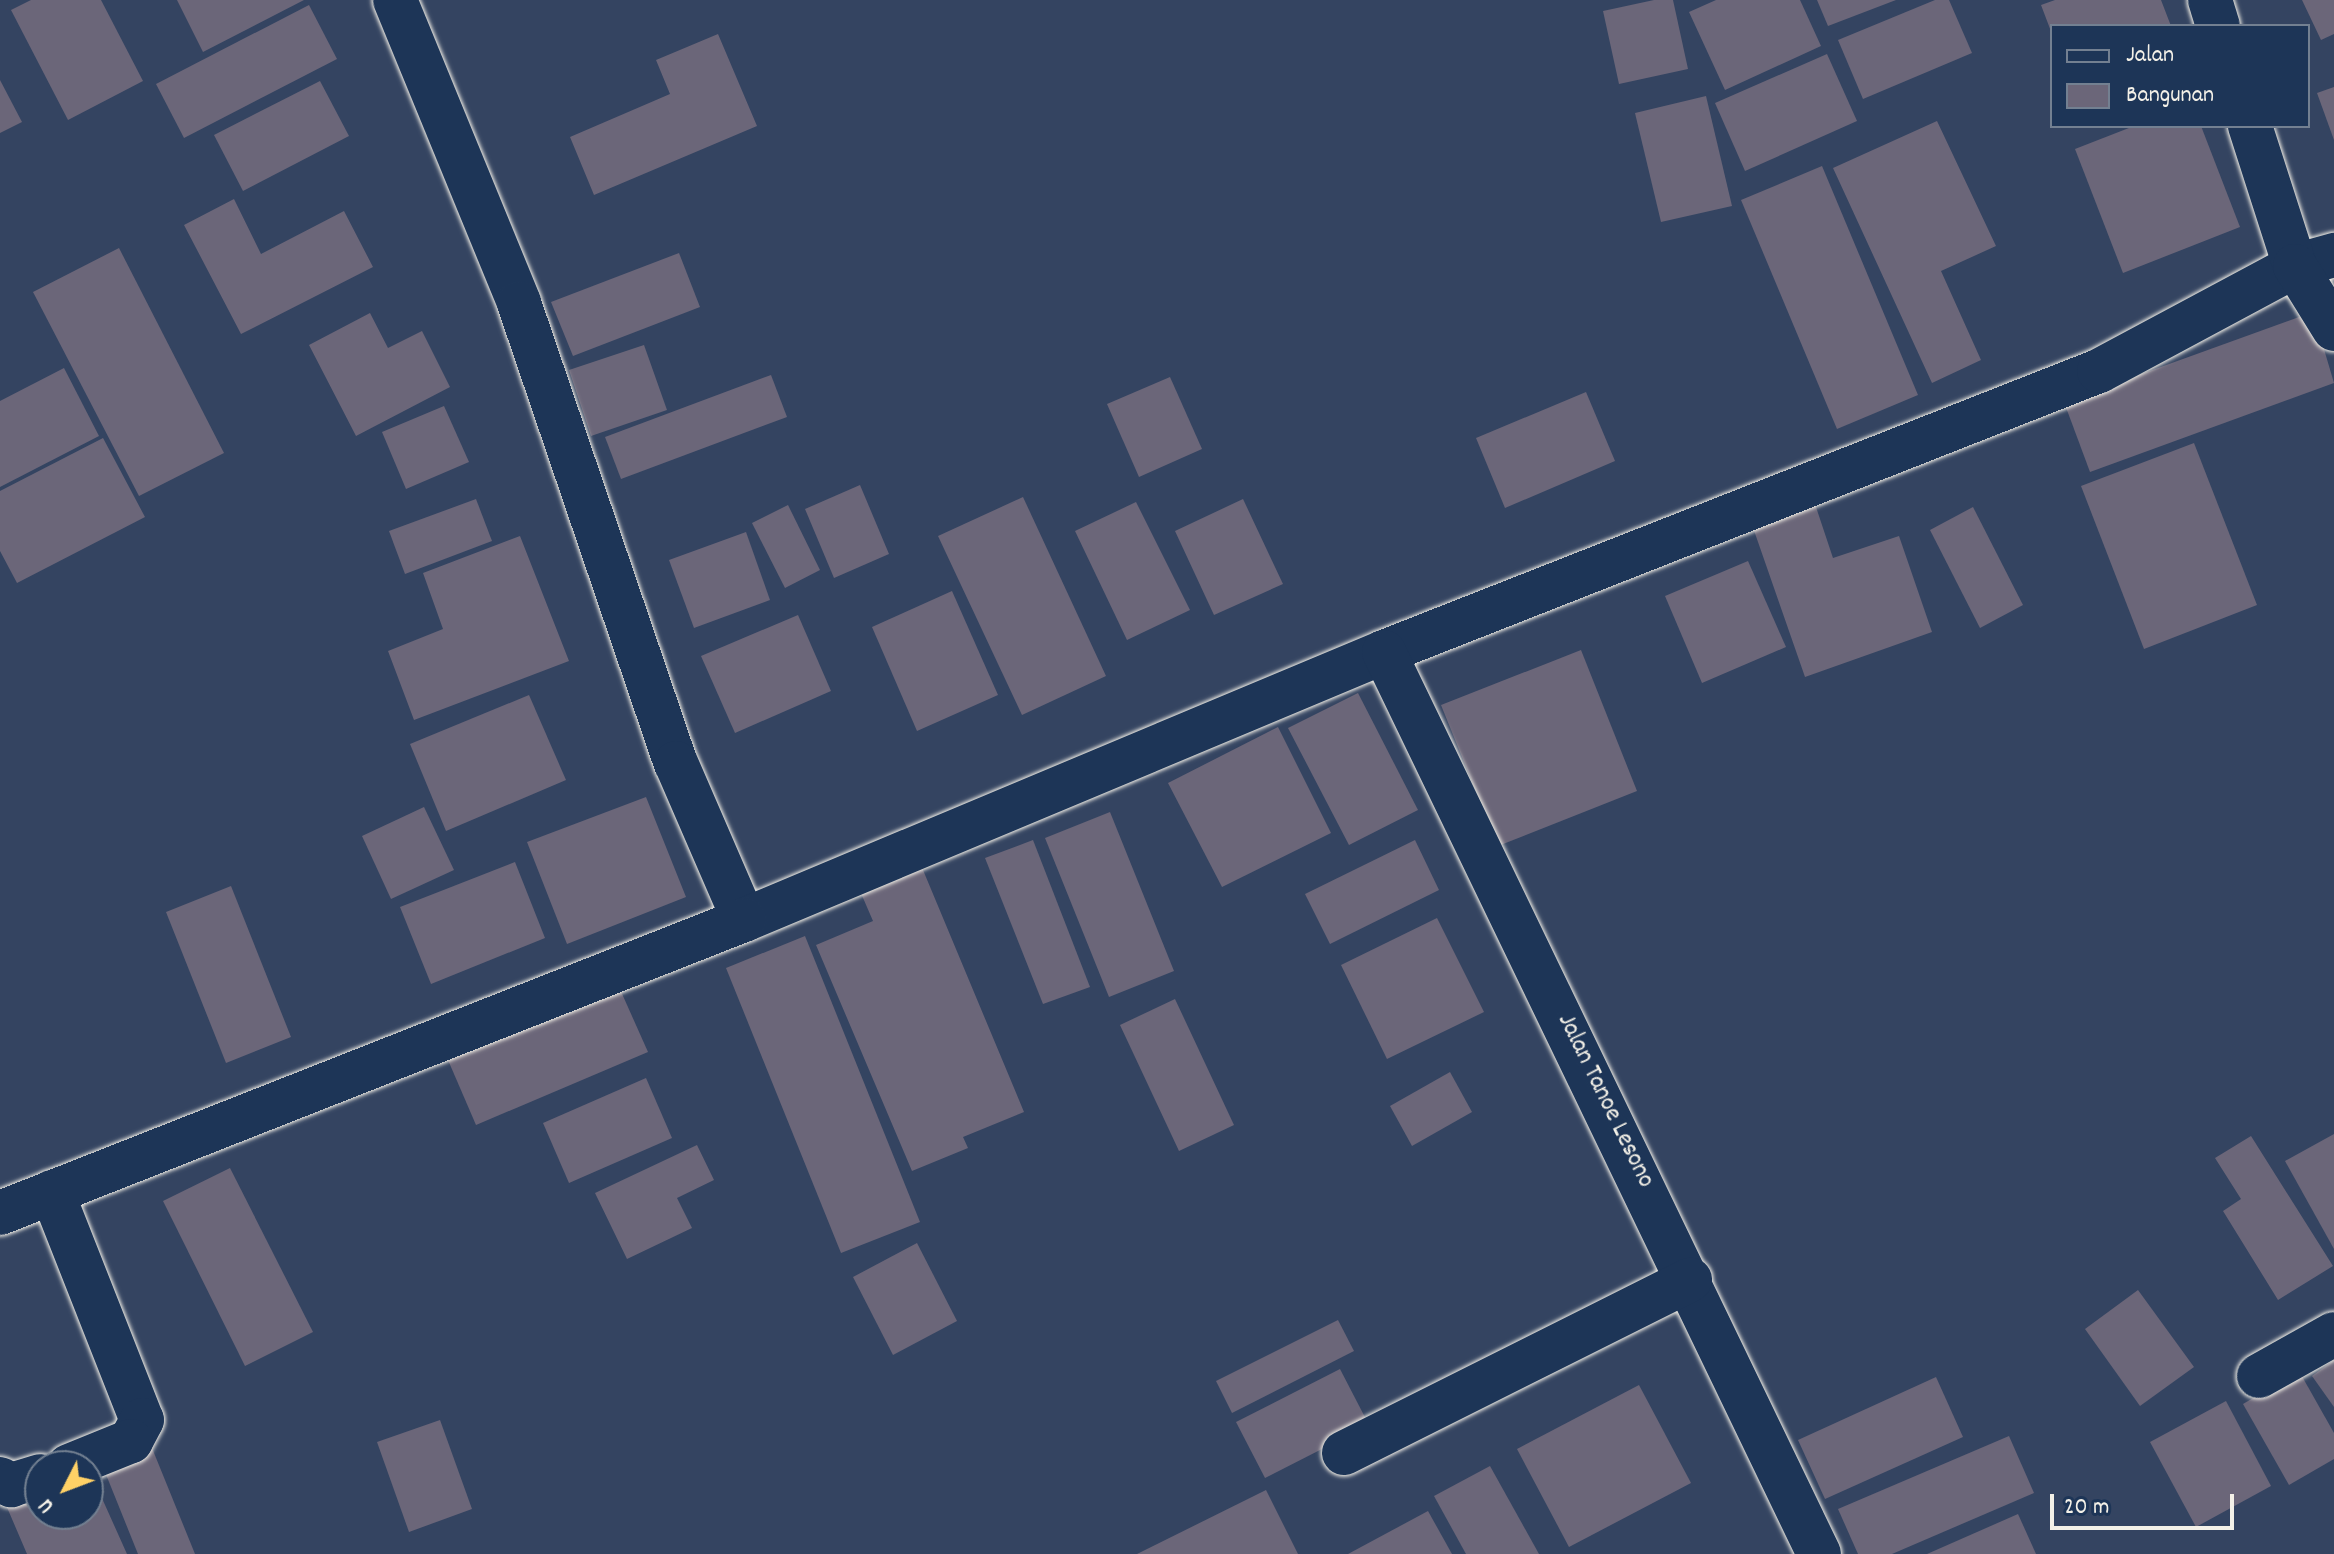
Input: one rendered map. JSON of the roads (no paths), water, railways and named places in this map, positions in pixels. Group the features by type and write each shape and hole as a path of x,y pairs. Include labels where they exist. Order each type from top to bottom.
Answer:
{"street":[{"path":"395,0 519,303 676,763 744,920"},
{"path":"2210,0 2217,24"},
{"path":"2251,128 2314,260 2334,329"},
{"path":"0,1213 744,920 1384,652 2099,371 2314,260"},
{"name":"Jalan Tanoe Lesono","path":"1384,652 1690,1280 1819,1554"},
{"path":"52,1192 142,1420 131,1441 104,1452"},
{"path":"1344,1453 1690,1280"},
{"path":"2259,1376 2334,1334"},
{"path":"0,1479 11,1485 24,1481"}]}
